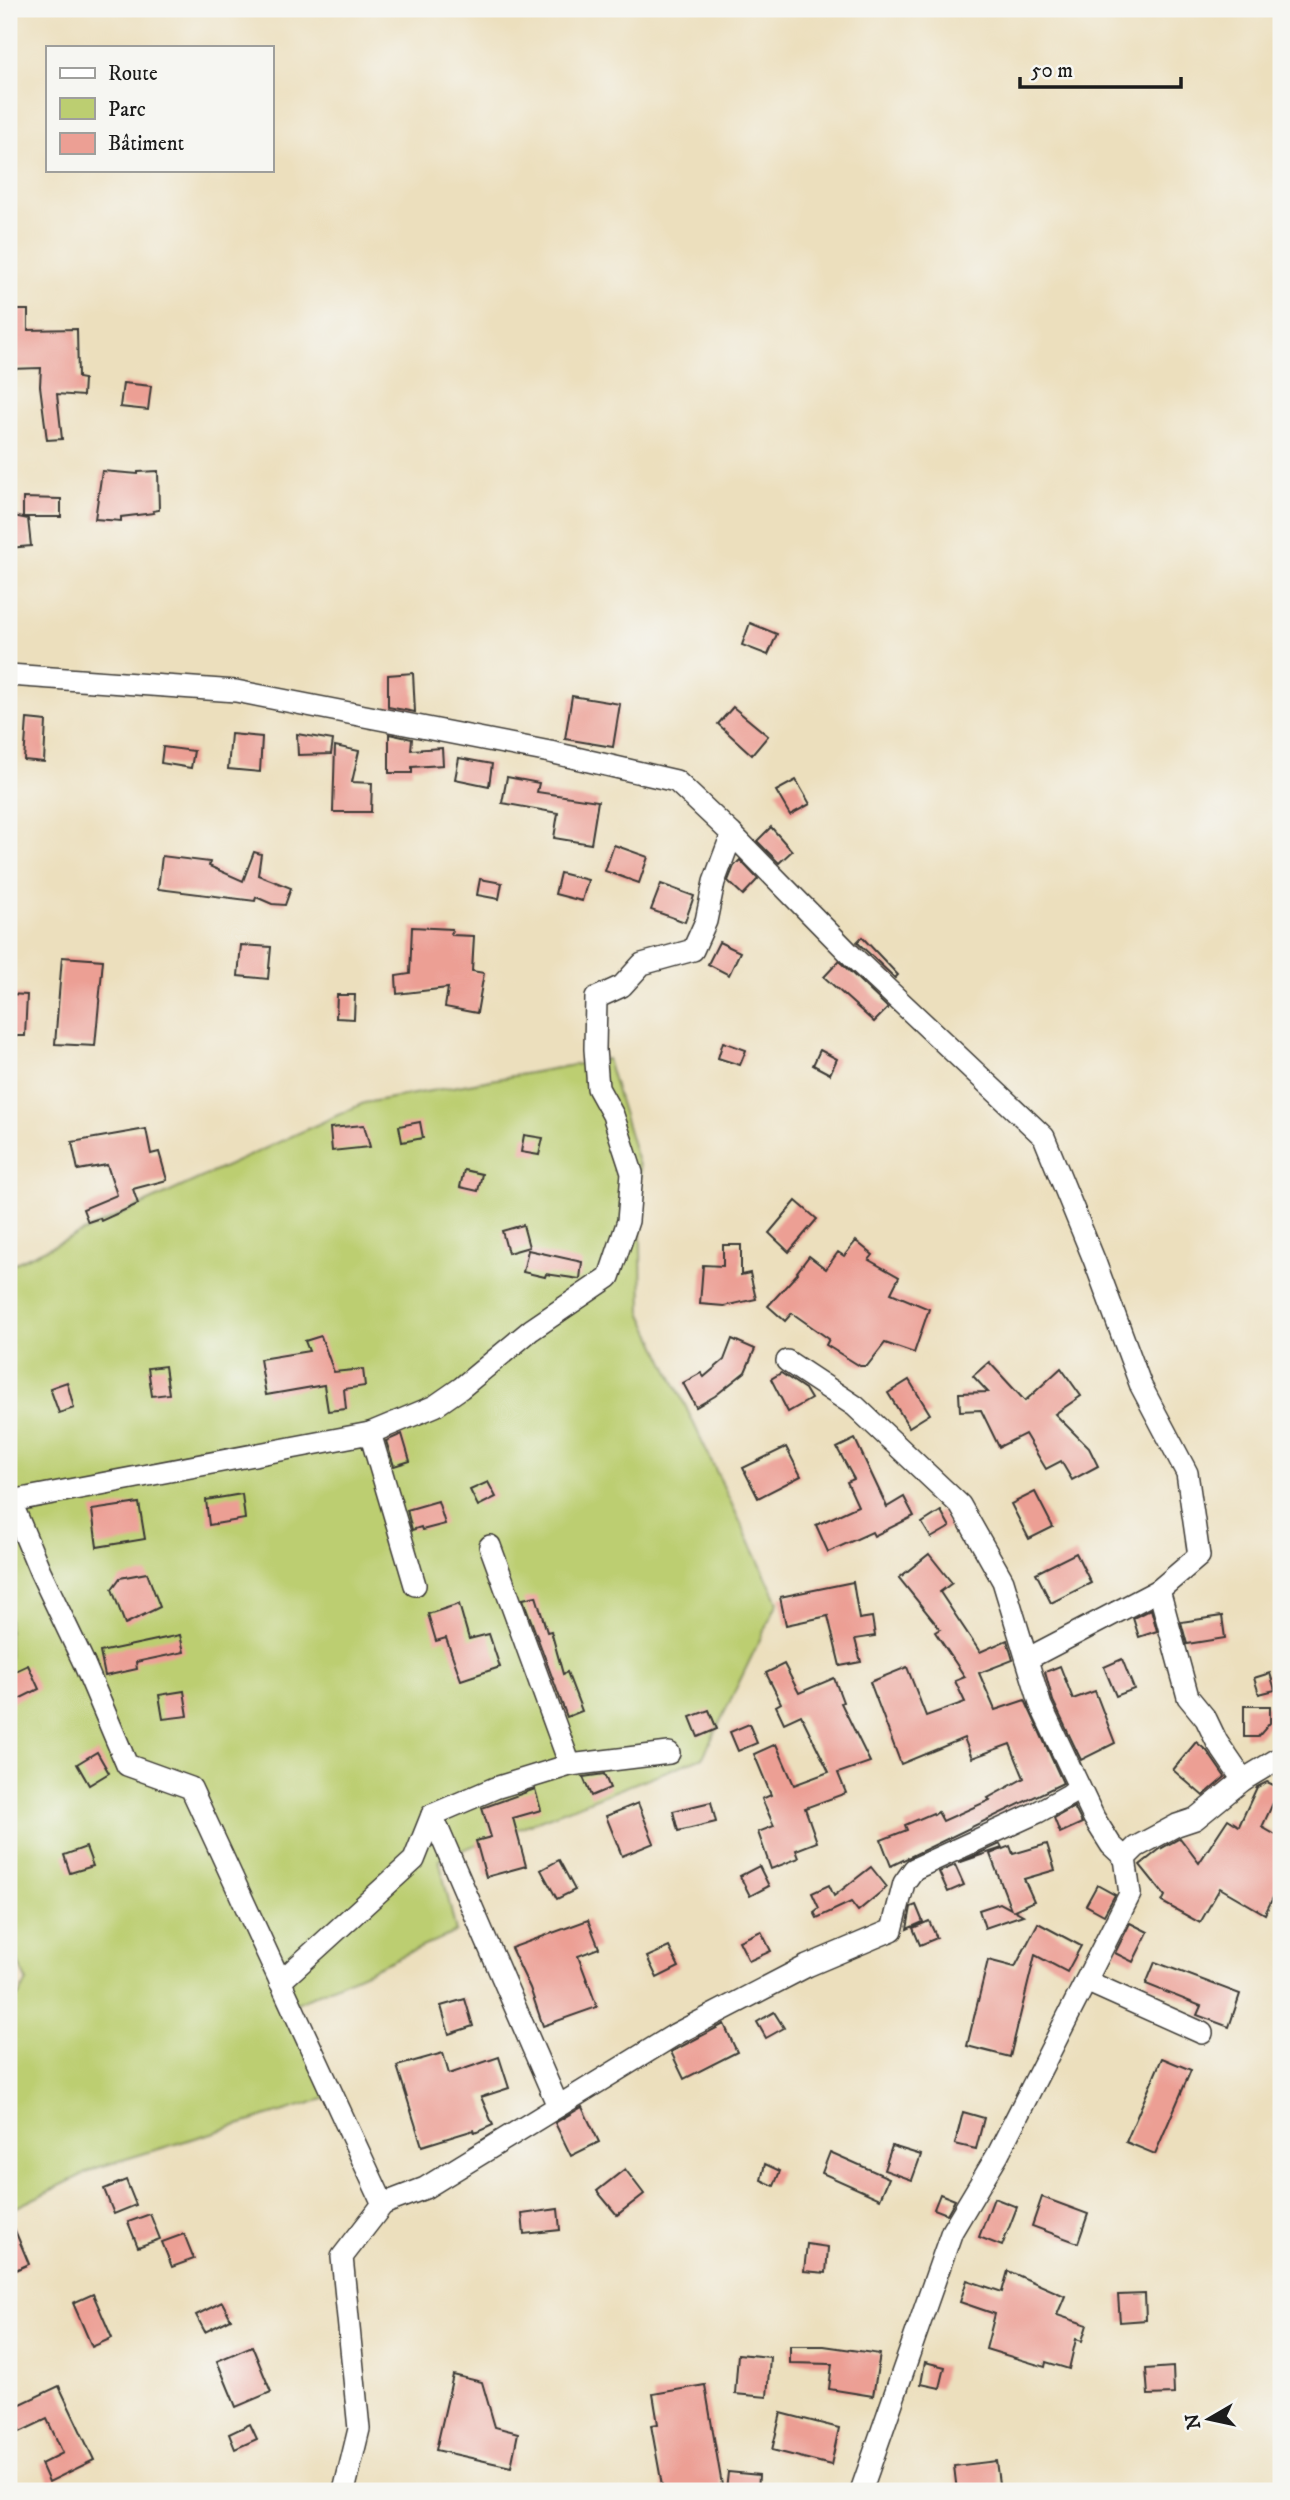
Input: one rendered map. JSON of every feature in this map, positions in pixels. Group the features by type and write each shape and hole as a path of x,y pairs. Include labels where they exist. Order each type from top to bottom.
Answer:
{"street":[{"path":"9,675 236,691 550,752 676,781 732,834 853,957 1044,1138 1096,1262 1141,1386 1187,1473 1199,1556 1159,1590 1027,1659"},
{"path":"383,2204 191,1788 127,1765 10,1499 370,1433 435,1406 531,1330 609,1277 628,1221 632,1173 613,1115 598,1088 595,1049 596,998 622,986 642,964 693,950 706,921 714,882 732,834"},
{"path":"787,1361 855,1406 960,1505 1003,1581 1041,1706 1099,1827 1111,1845 1125,1858 1130,1894 998,2154 952,2231 861,2491"},
{"path":"370,1433 415,1585"},
{"path":"489,1546 570,1765"},
{"path":"1159,1590 1188,1697 1206,1719 1217,1742 1243,1780"},
{"path":"280,1982 414,1860 432,1815 495,1788 570,1765 669,1753"},
{"path":"1125,1858 1136,1847 1177,1825 1195,1819 1243,1780 1281,1757"},
{"path":"344,2491 359,2429 342,2257 383,2204 425,2188 676,2034 807,1966 892,1930 904,1882 914,1869 1038,1812 1079,1787"},
{"path":"432,1815 558,2105"},
{"path":"1086,1981 1202,2033"}],"green space":[{"path":"607,1059 640,1169 642,1314 778,1602 703,1757 439,1859 456,1932 292,2005 334,2096 96,2168 9,2211 9,2011 27,1982 9,1943 9,1266 364,1103"}],"building":[{"path":"9,310 28,310 28,330 77,329 78,378 84,379 83,396 57,394 62,439 47,440 40,386 41,368 9,369"},
{"path":"123,383 151,386 148,410 120,407"},
{"path":"102,471 138,474 158,471 159,510 121,517 121,521 95,519"},
{"path":"23,498 61,499 61,517 23,517"},
{"path":"9,515 28,519 31,546 9,548"},
{"path":"750,623 777,634 768,655 742,645"},
{"path":"413,673 415,712 388,707 388,675"},
{"path":"572,696 620,704 613,747 565,739"},
{"path":"733,707 768,736 752,755 718,724"},
{"path":"27,719 46,721 44,762 24,760"},
{"path":"231,734 262,737 260,772 228,769"},
{"path":"297,734 333,740 331,754 298,755"},
{"path":"389,734 412,739 411,750 442,748 443,765 412,767 412,773 389,773"},
{"path":"335,746 359,751 352,782 372,783 371,812 333,812"},
{"path":"163,747 194,751 191,768 161,763"},
{"path":"459,758 492,764 489,786 455,779"},
{"path":"507,777 539,783 537,792 598,801 591,844 554,838 558,813 502,803"},
{"path":"796,780 810,804 790,815 776,791"},
{"path":"771,827 792,851 779,863 757,841"},
{"path":"614,845 648,857 639,883 605,871"},
{"path":"254,852 261,854 258,875 291,888 285,905 272,904 256,897 255,901 158,889 162,856 210,862 209,866 243,881"},
{"path":"740,860 758,879 743,895 728,881 734,866"},
{"path":"560,873 588,880 582,901 555,894"},
{"path":"480,879 502,883 499,899 477,895"},
{"path":"661,884 694,896 685,922 651,910"},
{"path":"412,927 452,929 451,935 474,936 472,971 484,973 477,1013 445,1007 448,988 397,994 396,976 410,974"},
{"path":"862,937 898,975 895,978 857,942"},
{"path":"719,942 740,952 729,975 708,964"},
{"path":"241,945 271,947 268,979 238,976"},
{"path":"62,957 103,960 95,1046 55,1044"},
{"path":"839,961 888,1008 874,1022 824,977"},
{"path":"9,994 27,995 25,1036 9,1036"},
{"path":"337,995 355,995 354,1019 336,1018"},
{"path":"723,1042 746,1050 740,1065 718,1058"},
{"path":"820,1050 837,1059 830,1074 813,1065"},
{"path":"420,1122 423,1138 402,1142 399,1126"},
{"path":"364,1125 370,1147 332,1151 330,1128"},
{"path":"146,1129 151,1154 159,1152 167,1180 133,1189 138,1204 101,1221 100,1218 88,1222 83,1209 117,1195 107,1165 78,1170 72,1142"},
{"path":"524,1135 543,1138 539,1155 521,1152"},
{"path":"464,1170 482,1174 478,1191 460,1187"},
{"path":"796,1201 817,1219 789,1252 769,1233"},
{"path":"523,1225 529,1247 508,1253 502,1231"},
{"path":"856,1241 873,1255 869,1260 899,1277 891,1293 929,1309 914,1353 885,1343 867,1366 860,1366 826,1345 829,1339 792,1313 785,1321 768,1306 798,1273 809,1256 826,1269 838,1252 844,1256"},
{"path":"723,1245 741,1245 741,1275 750,1273 756,1299 724,1306 700,1304 703,1265 723,1266"},
{"path":"528,1250 582,1262 580,1279 546,1274 545,1277 523,1272"},
{"path":"321,1336 334,1372 363,1369 365,1386 344,1389 346,1409 328,1411 324,1385 266,1395 260,1359 309,1351 305,1341"},
{"path":"732,1339 755,1349 745,1372 696,1407 683,1383 701,1373 704,1377 724,1360"},
{"path":"989,1362 1025,1401 1061,1368 1081,1396 1055,1414 1089,1448 1098,1466 1072,1480 1061,1461 1046,1469 1025,1434 999,1447 981,1410 960,1411 959,1393 988,1392 973,1376"},
{"path":"165,1366 169,1394 152,1396 148,1368"},
{"path":"781,1373 805,1389 811,1399 788,1412 771,1379"},
{"path":"909,1380 930,1414 909,1427 888,1393"},
{"path":"67,1382 74,1408 59,1413 50,1388"},
{"path":"402,1434 410,1461 394,1466 386,1441"},
{"path":"855,1439 887,1507 904,1497 914,1516 874,1536 872,1532 828,1552 816,1525 858,1506 847,1482 854,1479 837,1448"},
{"path":"786,1447 801,1476 758,1498 743,1468"},
{"path":"488,1482 496,1497 478,1506 470,1490"},
{"path":"1035,1492 1053,1527 1029,1539 1011,1504"},
{"path":"242,1494 245,1519 209,1525 206,1500"},
{"path":"438,1501 445,1524 412,1530 407,1510"},
{"path":"139,1503 145,1539 97,1547 92,1510"},
{"path":"941,1511 950,1527 931,1538 922,1523"},
{"path":"1076,1553 1091,1583 1051,1603 1036,1573"},
{"path":"929,1554 952,1583 940,1592 980,1652 1007,1640 1013,1660 979,1673 995,1710 1025,1700 1063,1783 891,1866 881,1840 907,1830 905,1825 933,1813 934,1815 938,1812 943,1821 990,1800 988,1798 1024,1778 1010,1744 972,1758 964,1738 901,1764 870,1682 907,1667 926,1716 965,1702 955,1681 965,1677 935,1632 940,1629 899,1578"},
{"path":"147,1573 160,1607 125,1624 112,1589 120,1578"},
{"path":"853,1582 859,1619 872,1617 875,1636 855,1639 861,1662 840,1666 828,1616 786,1625 780,1597"},
{"path":"536,1596 547,1632 551,1631 563,1674 567,1672 582,1711 567,1717 523,1599"},
{"path":"459,1604 469,1639 489,1634 500,1667 461,1680 446,1638 436,1641 428,1614"},
{"path":"1151,1609 1157,1631 1139,1637 1133,1618"},
{"path":"1222,1616 1225,1638 1187,1644 1181,1622"},
{"path":"180,1635 184,1652 136,1662 137,1669 105,1676 100,1652"},
{"path":"1122,1659 1134,1689 1116,1696 1104,1667"},
{"path":"784,1664 799,1693 834,1678 843,1702 841,1703 870,1762 838,1773 846,1793 805,1808 817,1842 796,1850 799,1858 771,1869 758,1832 774,1826 762,1799 771,1795 754,1754 776,1744 794,1785 829,1772 801,1715 784,1723 776,1706 781,1703 766,1673"},
{"path":"28,1665 39,1689 9,1704 9,1674"},
{"path":"1060,1666 1073,1699 1095,1691 1115,1743 1081,1760 1053,1701 1045,1672"},
{"path":"1270,1673 1275,1690 1259,1694 1254,1678"},
{"path":"184,1691 188,1716 163,1719 159,1695"},
{"path":"1244,1706 1270,1706 1270,1723 1258,1737 1244,1737"},
{"path":"709,1710 717,1729 698,1737 690,1717"},
{"path":"749,1724 757,1743 738,1751 730,1732"},
{"path":"1196,1742 1207,1751 1225,1777 1203,1796 1173,1770"},
{"path":"97,1752 109,1773 89,1785 77,1764"},
{"path":"604,1774 610,1788 591,1796 583,1777"},
{"path":"1267,1782 1280,1788 1262,1827 1281,1838 1281,1881 1265,1914 1220,1888 1200,1923 1162,1902 1165,1896 1140,1865 1180,1838 1199,1863 1228,1819 1239,1826 1257,1787"},
{"path":"535,1789 541,1810 513,1818 526,1866 486,1877 476,1841 491,1837 482,1808"},
{"path":"711,1802 716,1822 678,1831 673,1811"},
{"path":"638,1803 654,1843 622,1856 606,1816"},
{"path":"1074,1807 1082,1823 1060,1833 1054,1818"},
{"path":"1000,1844 1002,1848 958,1863"},
{"path":"1047,1844 1055,1870 1024,1879 1034,1901 1014,1910 1023,1915 985,1928 979,1910 1000,1903 1011,1909 990,1854 1010,1846 1013,1854"},
{"path":"86,1847 93,1866 70,1873 64,1855"},
{"path":"559,1860 575,1890 557,1899 541,1870"},
{"path":"955,1865 964,1885 948,1892 939,1872"},
{"path":"759,1866 769,1886 750,1896 740,1876"},
{"path":"871,1867 887,1887 858,1911 851,1902 817,1918 814,1912 819,1908 812,1893 829,1885 834,1896"},
{"path":"1097,1885 1115,1895 1104,1915 1086,1905"},
{"path":"916,1905 923,1922 907,1929 911,1907"},
{"path":"588,1920 599,1948 578,1956 597,2007 543,2026 530,1988 511,1948"},
{"path":"929,1921 937,1938 920,1945 913,1928"},
{"path":"1038,1923 1081,1946 1067,1972 1035,1955 1010,2057 967,2046 988,1960 1015,1967"},
{"path":"1130,1923 1148,1932 1133,1962 1115,1953"},
{"path":"761,1931 771,1951 749,1961 739,1941"},
{"path":"669,1947 679,1967 657,1978 647,1957"},
{"path":"1155,1962 1240,1994 1229,2027 1197,2015 1201,2006 1146,1984"},
{"path":"465,1999 473,2026 449,2034 441,2006"},
{"path":"774,2012 784,2028 766,2038 757,2022"},
{"path":"724,2024 737,2052 684,2079 671,2052"},
{"path":"443,2053 449,2074 499,2057 509,2088 481,2097 493,2125 475,2133 474,2130 422,2146 397,2066"},
{"path":"1162,2058 1191,2070 1155,2154 1126,2142"},
{"path":"582,2107 599,2142 571,2156 555,2123"},
{"path":"963,2112 984,2118 976,2149 955,2144"},
{"path":"892,2146 921,2155 912,2180 884,2170"},
{"path":"830,2152 889,2178 880,2199 822,2173"},
{"path":"765,2164 780,2171 774,2186 761,2180"},
{"path":"625,2169 644,2194 617,2215 597,2191"},
{"path":"126,2180 136,2205 114,2214 104,2189"},
{"path":"940,2194 955,2200 947,2214 934,2209"},
{"path":"1042,2197 1088,2214 1078,2243 1032,2226"},
{"path":"994,2198 1017,2207 1002,2246 979,2237"},
{"path":"558,2209 560,2230 524,2234 522,2214"},
{"path":"150,2214 160,2239 138,2247 128,2222"},
{"path":"9,2216 29,2264 9,2273"},
{"path":"184,2234 194,2259 172,2267 162,2242"},
{"path":"807,2244 828,2247 826,2273 804,2271"},
{"path":"1008,2271 1065,2296 1057,2315 1087,2325 1082,2341 1076,2339 1069,2369 1046,2362 1045,2367 986,2349 995,2314 960,2302 967,2280 1002,2292"},
{"path":"93,2294 112,2338 92,2347 73,2303"},
{"path":"1145,2294 1146,2320 1120,2322 1118,2295"},
{"path":"222,2302 231,2319 205,2332 196,2315"},
{"path":"252,2346 271,2392 236,2407 217,2361"},
{"path":"790,2346 824,2346 880,2354 873,2396 829,2389 832,2364 790,2363"},
{"path":"738,2354 770,2357 767,2397 735,2394"},
{"path":"925,2362 945,2367 940,2388 921,2384"},
{"path":"1173,2367 1174,2394 1148,2395 1146,2369"},
{"path":"453,2375 482,2382 495,2427 518,2433 511,2467 436,2450"},
{"path":"705,2385 723,2491 663,2491 651,2425 658,2424 653,2394"},
{"path":"59,2386 94,2460 49,2482 41,2464 63,2453 47,2419 20,2432 10,2409"},
{"path":"781,2413 839,2428 831,2465 772,2450"},
{"path":"250,2424 257,2439 235,2449 229,2434"},
{"path":"996,2461 1000,2491 957,2491 954,2466"},
{"path":"728,2472 759,2475 758,2491 726,2491"}]}
